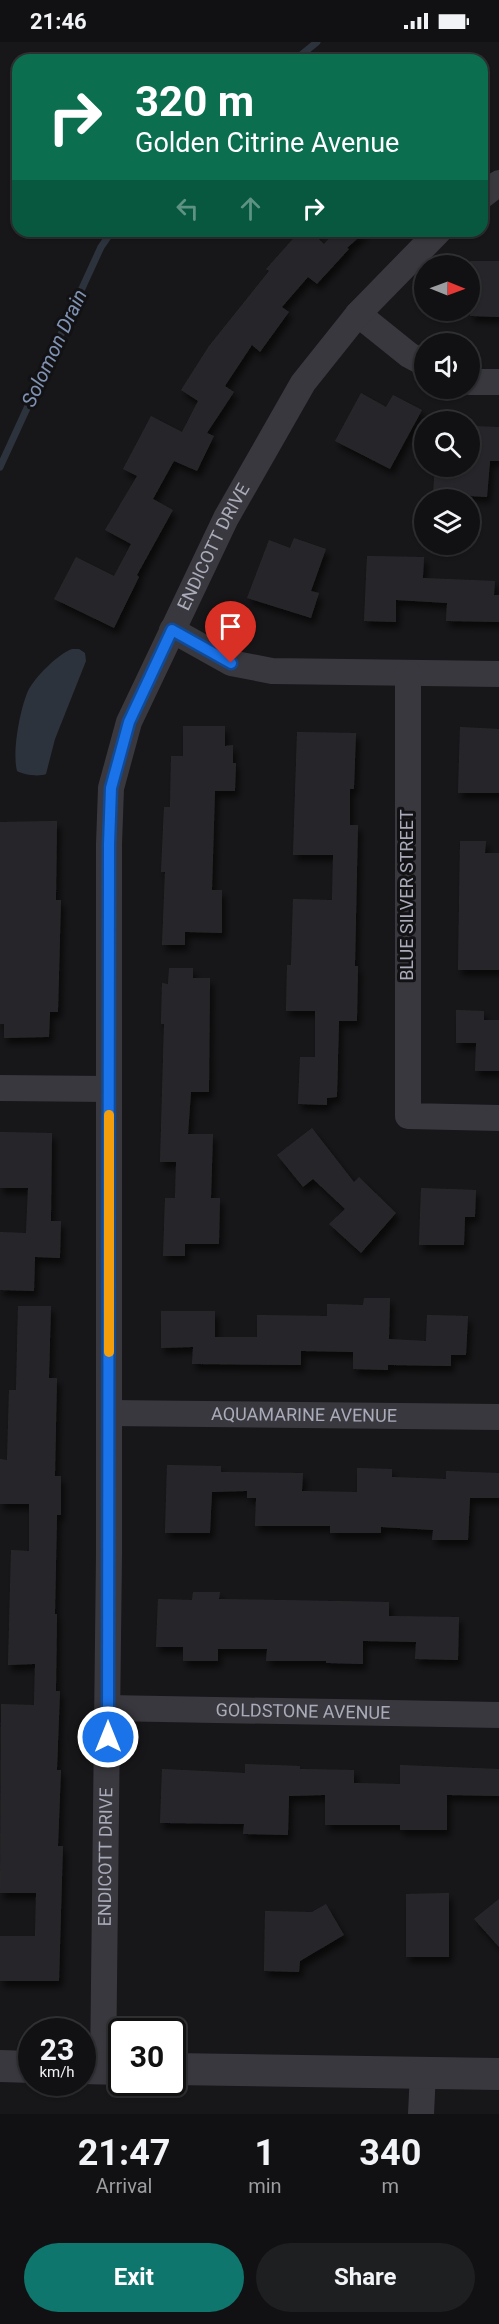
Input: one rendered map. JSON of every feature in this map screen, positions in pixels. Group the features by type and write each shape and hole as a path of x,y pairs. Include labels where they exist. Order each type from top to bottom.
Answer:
{"street":[{"name":"ENDICOTT DRIVE","path":"102,2068 108,1708 109,844 111,788 129,722 172,630 226,518 303,383 358,314 434,237"},
{"path":"358,314 414,358"},
{"path":"480,382 499,382"},
{"path":"172,630 231,663 272,671 499,674"},
{"name":"BLUE SILVER STREET","path":"408,673 408,1116 499,1118"},
{"path":"0,1088 109,1089"},
{"name":"AQUAMARINE AVENUE","path":"109,1413 499,1417"},
{"name":"GOLDSTONE AVENUE","path":"108,1708 499,1715"},
{"path":"0,2066 18,2067"},
{"path":"186,2069 499,2074"},
{"path":"422,2114 423,2072"}],"shaded area":[{"path":"72,649 79,649 85,653 86,661 55,739 46,774 36,775 17,771 16,742 28,691 47,667 60,655"}],"building":[{"path":"295,237 316,237 324,244 330,237 359,237 317,284 308,277 282,307 289,312 260,352 252,345 225,386 234,392 207,433 214,436 197,471 174,461 153,499 173,510 137,575 139,577 114,628 54,599 76,557 114,576 131,544 105,530 137,476 123,469 151,416 182,432 198,401 181,390 209,346 269,271 266,269"},
{"path":"480,261 499,261 499,317 480,316"},
{"path":"361,393 386,407 393,395 422,410 414,411 414,425 390,469 335,441"},
{"path":"480,426 499,427 499,461 490,461 487,497 480,497 480,489 433,489 434,477 480,477"},
{"path":"294,538 326,549 311,591 319,593 311,618 247,598 269,540 290,548"},
{"path":"367,556 424,557 423,578 495,581 494,595 499,595 499,622 446,621 447,603 396,600 396,622 364,621"},
{"path":"183,726 225,726 225,746 233,745 233,763 236,763 235,791 215,791 212,890 222,890 222,933 185,932 185,945 162,945 165,872 161,872 164,807 170,807 171,756 183,756"},
{"path":"460,727 499,729 499,793 458,793"},
{"path":"297,732 356,733 354,789 350,789 350,825 358,825 355,966 358,966 357,1021 339,1021 337,1097 327,1098 327,1105 298,1104 300,1057 315,1057 315,1011 286,1011 287,965 291,965 293,899 332,900 333,855 293,855"},
{"path":"57,821 56,900 61,900 58,1012 50,1012 49,1037 4,1038 4,1024 0,1024 0,822"},
{"path":"460,841 486,841 485,853 499,853 499,970 458,970"},
{"path":"169,968 193,968 193,978 210,978 209,1092 191,1092 188,1134 213,1134 211,1198 220,1198 219,1244 185,1244 185,1256 163,1256 165,1198 175,1198 176,1162 160,1162 164,1024 161,1024 162,983 168,984"},
{"path":"456,1010 484,1011 484,1020 499,1020 499,1071 475,1071 476,1043 456,1043"},
{"path":"312,1128 354,1182 359,1177 396,1213 361,1253 329,1224 345,1209 313,1179 303,1187 277,1155"},
{"path":"0,1132 52,1133 51,1221 61,1221 60,1258 35,1257 34,1291 0,1290 0,1232 26,1233 28,1188 0,1188"},
{"path":"421,1188 476,1190 475,1217 465,1217 464,1245 419,1245"},
{"path":"364,1298 390,1298 389,1339 426,1341 427,1315 468,1316 466,1355 451,1355 451,1366 388,1365 388,1370 353,1369 353,1352 301,1351 301,1365 192,1364 193,1347 161,1348 161,1311 215,1311 215,1337 257,1337 257,1315 327,1316 327,1304 363,1305"},
{"path":"18,1306 51,1306 49,1378 57,1378 55,1476 61,1476 61,1515 57,1515 55,1614 57,1614 56,1691 60,1691 57,1770 61,1770 58,1846 63,1846 59,1981 0,1981 0,1936 35,1936 36,1893 0,1893 1,1704 34,1705 35,1664 8,1665 11,1550 29,1551 29,1504 0,1504 0,1459 7,1460 9,1390 16,1390"},
{"path":"167,1465 221,1466 221,1472 303,1473 302,1491 357,1492 357,1468 392,1469 392,1477 446,1479 446,1471 499,1473 499,1498 470,1498 468,1540 432,1540 433,1530 381,1527 381,1533 330,1533 330,1526 255,1526 256,1498 247,1498 247,1491 212,1492 210,1533 165,1533"},
{"path":"193,1592 220,1592 219,1599 389,1602 389,1616 459,1617 458,1660 415,1659 416,1642 363,1641 363,1664 326,1663 326,1661 266,1661 267,1649 218,1649 218,1661 183,1661 183,1647 156,1647 158,1599 192,1600"},
{"path":"245,1764 300,1766 300,1769 354,1770 354,1783 400,1784 400,1765 499,1769 499,1796 447,1795 447,1830 400,1830 400,1825 325,1825 325,1795 289,1796 288,1835 243,1834 244,1824 160,1823 162,1769 245,1773"},
{"path":"449,1893 449,1957 406,1957 406,1894"},
{"path":"499,1899 499,1947 474,1919"},
{"path":"326,1904 344,1935 300,1961 299,1972 264,1971 265,1911 312,1912"}],"waterway":[{"name":"Solomon Drain","path":"302,54 317,42"},
{"name":"Solomon Drain","path":"0,467 101,247 108,237"}],"slow traffic":[{"path":"109,1115 109,1352"}],"route":[{"path":"108,1737 109,844 111,788 129,722 172,630 231,663"}]}
